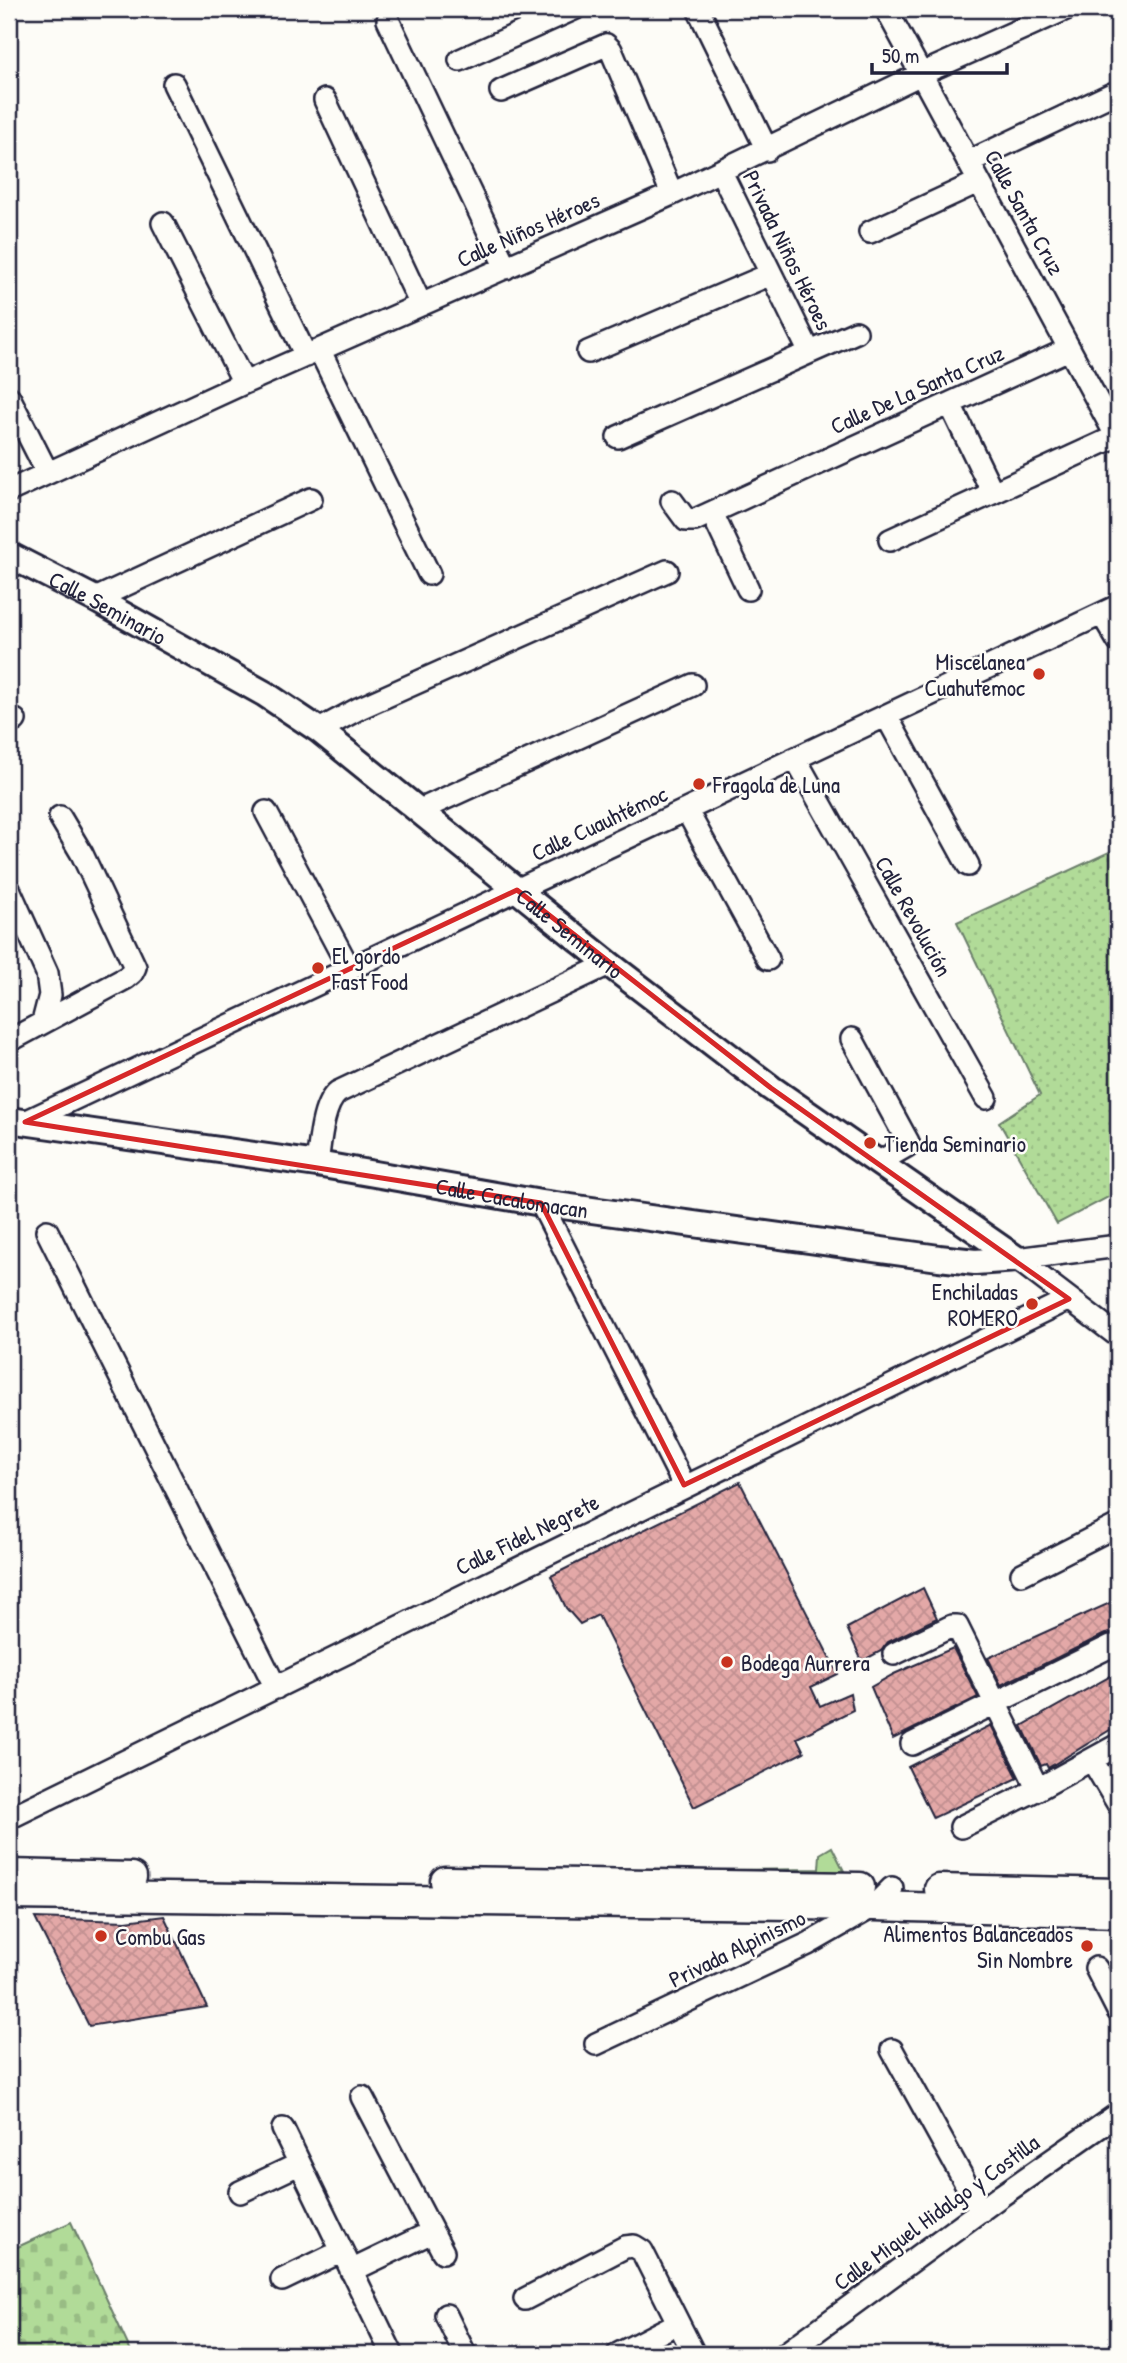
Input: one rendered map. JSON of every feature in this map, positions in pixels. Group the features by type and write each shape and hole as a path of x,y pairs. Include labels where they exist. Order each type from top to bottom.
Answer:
{"main road":[{"path":"9,1874 883,1897 1118,1913"},
{"path":"9,1895 883,1897 1118,1893"}],"street":[{"path":"460,60 574,9"},
{"path":"698,9 767,150"},
{"name":"Calle Santa Cruz","path":"886,9 1117,438"},
{"name":"Calle Niños Héroes","path":"9,491 244,383 673,194 1066,9"},
{"path":"388,20 506,268"},
{"path":"501,91 606,45 611,50 673,194"},
{"path":"174,84 429,574"},
{"path":"968,162 1112,94"},
{"path":"325,100 421,305"},
{"name":"Privada Niños Héroes","path":"721,172 809,351"},
{"path":"870,232 978,182"},
{"path":"163,223 244,383"},
{"path":"587,352 771,274"},
{"path":"618,437 856,332"},
{"name":"Calle De La Santa Cruz","path":"712,513 1069,349"},
{"path":"9,397 47,472"},
{"path":"950,404 993,493"},
{"path":"890,540 1117,438"},
{"path":"95,599 311,499"},
{"path":"672,501 688,522 712,513 748,589"},
{"name":"Calle Seminario","path":"9,555 95,599 265,694 319,730 609,964 771,1088 1017,1259 1118,1336"},
{"path":"319,730 360,708 667,571"},
{"path":"1110,610 1118,641"},
{"name":"Calle Cuauhtémoc","path":"17,1121 350,970 1110,610"},
{"path":"420,810 693,685"},
{"path":"887,717 968,865"},
{"name":"Calle Revolución","path":"796,760 986,1098"},
{"path":"687,811 768,959"},
{"path":"266,813 350,970"},
{"path":"9,1041 126,978 135,967 82,854 60,817"},
{"path":"9,889 47,973 50,995 43,1022"},
{"path":"317,1164 332,1096 609,964"},
{"path":"852,1039 908,1142 907,1146 879,1162"},
{"name":"Calle Cacalomacan","path":"17,1121 317,1164 541,1203 939,1258 975,1262 1017,1259"},
{"path":"541,1203 684,1485"},
{"path":"47,1231 275,1688"},
{"path":"1017,1259 1118,1246"},
{"name":"Calle Fidel Negrete","path":"9,1818 684,1485 1069,1299"},
{"path":"1022,1574 1118,1525"},
{"path":"894,1654 956,1625 1038,1789"},
{"path":"912,1744 996,1705 1111,1646"},
{"path":"961,1827 1118,1745"},
{"path":"1092,1759 1118,1804"},
{"name":"Privada Alpinismo","path":"596,2044 808,1944 883,1897"},
{"path":"1096,1968 1118,2011"},
{"path":"892,2050 981,2211"},
{"path":"362,2097 443,2252"},
{"name":"Calle Miguel Hidalgo y Costilla","path":"785,2354 1118,2114"},
{"path":"283,2129 392,2354"},
{"path":"240,2192 299,2164"},
{"path":"351,2271 432,2232"},
{"path":"525,2299 625,2247 634,2246 642,2251 694,2354"},
{"path":"282,2280 342,2251"},
{"path":"446,2315 465,2354"},
{"path":"618,2354 678,2323"}],"highlighted area":[{"path":"517,890 771,1088 1069,1299 684,1485 541,1203 25,1122"}],"green space":[{"path":"1118,848 1118,1192 1057,1224 999,1122 1040,1095 957,922"},
{"path":"832,1847 848,1879 719,1870 819,1869 820,1854"},
{"path":"71,2222 132,2354 9,2354 9,2251"}],"building":[{"name":"Bodega Aurrera","path":"740,1482 838,1674 811,1687 820,1706 850,1693 853,1710 797,1738 804,1752 694,1807 598,1615 580,1624 566,1608 551,1576"},
{"path":"923,1588 937,1618 888,1642 881,1651 862,1661 847,1628"},
{"path":"1112,1602 1118,1613 1118,1632 1105,1634 1001,1685 988,1658"},
{"path":"953,1648 978,1697 893,1739 871,1687"},
{"path":"1118,1672 1118,1725 1048,1768 1046,1764 1041,1766 1022,1726"},
{"path":"991,1725 1018,1778 933,1818 908,1767"},
{"path":"164,1916 207,2007 89,2026 35,1918 126,1921"}],"place":[{"name":"Miscelanea Cuahutemoc","path":"1039,674"},
{"name":"Fragola de Luna","path":"699,784"},
{"name":"El gordo Fast Food","path":"318,968"},
{"name":"Tienda Seminario","path":"870,1143"},
{"name":"Enchiladas ROMERO","path":"1032,1304"},
{"name":"Bodega Aurrera","path":"727,1662"},
{"name":"Combu Gas","path":"101,1936"},
{"name":"Alimentos Balanceados Sin Nombre","path":"1087,1946"}]}
